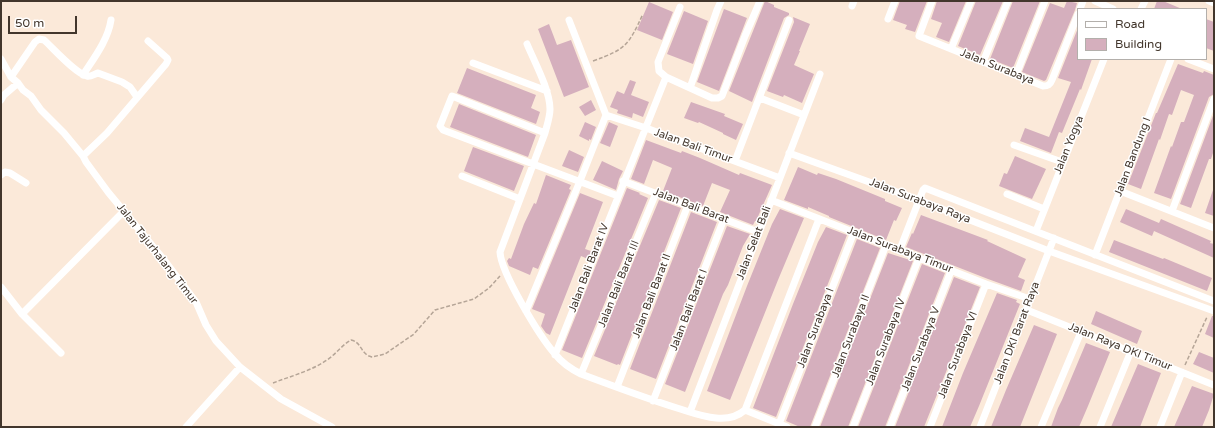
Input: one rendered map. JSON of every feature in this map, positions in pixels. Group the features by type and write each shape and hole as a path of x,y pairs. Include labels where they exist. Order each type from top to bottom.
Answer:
{"street":[{"path":"690,88 721,1"},
{"path":"680,7 658,62 659,71 666,77 690,88 712,98 718,98 722,96 760,1"},
{"path":"888,19 895,1"},
{"name":"Jalan Surabaya","path":"932,1 918,36 1043,86 1050,84 1077,16"},
{"path":"951,49 971,1"},
{"path":"983,62 1008,1"},
{"path":"1016,75 1046,1"},
{"path":"1095,1 1111,8"},
{"path":"1209,1 1214,3"},
{"path":"83,75 98,52 105,38 111,20"},
{"path":"526,311 606,115 568,20"},
{"path":"735,161 789,20"},
{"path":"11,77 35,42 39,39 44,40 83,75 91,77 98,73 122,82 130,87 137,97"},
{"path":"83,156 108,133 166,64 168,60 167,58 148,40"},
{"path":"527,44 547,91 550,115 500,252 504,269 526,311 555,355 571,369 653,401 690,412 716,418 736,416 745,410 819,219"},
{"name":"Jalan Tajurhalang Timur","path":"1,59 11,77 31,96 41,110 64,133 83,156 108,192 188,291 196,302 206,325 216,341 240,367 281,399 332,427"},
{"name":"Jalan Yogya","path":"1036,231 1104,60"},
{"name":"Jalan Bandung I","path":"1095,255 1171,60"},
{"path":"1191,60 1214,69"},
{"path":"473,63 547,91"},
{"name":"Jalan Selat Bali","path":"690,412 820,74"},
{"name":"Jalan Bali Barat IV","path":"555,355 666,77"},
{"path":"1,100 4,95 18,83"},
{"path":"544,133 452,96 440,126 443,130 618,196"},
{"path":"760,98 804,115"},
{"path":"1172,211 1214,99"},
{"name":"Jalan Bali Timur","path":"606,115 646,128 780,178"},
{"path":"1014,144 1062,162"},
{"name":"Jalan Surabaya Raya","path":"789,153 919,200 1049,251 1212,311"},
{"path":"1,175 5,172 10,173 26,183"},
{"path":"462,176 520,199"},
{"name":"Jalan Bali Barat","path":"624,181 758,232"},
{"path":"900,249 923,190 926,188 1214,301 1212,311"},
{"path":"1120,191 1214,228"},
{"name":"Jalan Bali Barat III","path":"581,374 656,193"},
{"path":"1007,194 1044,209"},
{"name":"Jalan Surabaya Timur","path":"771,200 886,245 900,249 986,284 1030,298"},
{"name":"Jalan Bali Barat II","path":"617,387 688,205"},
{"path":"22,314 124,211"},
{"name":"Jalan Bali Barat I","path":"653,401 724,219"},
{"name":"Jalan Surabaya I","path":"779,424 854,232"},
{"name":"Jalan DKI Barat Raya","path":"980,427 1054,238"},
{"name":"Jalan Surabaya II","path":"815,427 886,245"},
{"name":"Jalan Surabaya IV","path":"853,427 919,258"},
{"name":"Jalan Surabaya V","path":"890,427 951,270"},
{"name":"Jalan Surabaya VI","path":"930,427 986,284"},
{"path":"1,287 22,314 61,353"},
{"name":"Jalan Raya DKI Timur","path":"1026,310 1214,385"},
{"path":"1041,427 1081,332"},
{"path":"1100,427 1131,351"},
{"path":"186,427 240,367"},
{"path":"1160,427 1182,372"},
{"path":"745,410 787,427"}],"path":[{"path":"586,63 613,54 621,49 633,34 642,14"},
{"path":"264,386 327,360 351,340 360,345 365,354 372,357 384,354 414,334 436,310 474,299 495,282 504,269"},
{"path":"1182,372 1212,311"}],"building":[{"path":"765,1 774,5 774,7 789,13 789,15 784,18 752,102 729,91"},
{"path":"900,1 927,1 915,32 905,29 907,25 893,20"},
{"path":"937,1 966,1 949,42 936,37 942,23 931,19"},
{"path":"976,1 1003,1 980,55 958,46"},
{"path":"1013,1 1040,1 1013,68 990,59"},
{"path":"1067,1 1077,3 1046,80 1044,81 1022,72 1050,3 1064,8"},
{"path":"1157,1 1163,1 1180,8 1154,8"},
{"path":"649,2 673,12 662,40 637,30"},
{"path":"724,9 747,18 719,91 697,82"},
{"path":"684,11 708,21 693,64 667,54"},
{"path":"793,17 810,24 794,65 814,74 802,103 784,95 783,97 767,91 794,22"},
{"path":"1207,19 1214,22 1214,51 1207,48"},
{"path":"549,24 557,45 571,40 589,87 564,97 538,29"},
{"path":"1077,30 1077,60 1092,60 1081,90 1080,89 1062,133 1059,132 1051,153 1020,141 1025,128 1049,137 1071,82 1058,78"},
{"path":"1178,64 1203,73 1204,71 1214,75 1214,94 1209,97 1171,199 1154,193 1171,146 1172,147 1181,122 1184,122 1194,95 1181,90 1172,115 1169,114 1141,189 1128,184 1156,113"},
{"path":"467,68 536,95 531,108 540,112 536,124 457,93"},
{"path":"630,80 636,82 631,95 649,102 643,117 633,113 632,118 617,113 618,110 610,107 617,91 624,94"},
{"path":"591,100 596,110 585,116 579,107"},
{"path":"691,102 725,114 724,116 743,124 736,140 699,122 698,123 684,118"},
{"path":"459,104 536,135 528,157 450,127"},
{"path":"1214,113 1214,150 1211,159 1209,159 1191,208 1180,204"},
{"path":"585,122 596,127 591,140 589,139 589,141 579,136"},
{"path":"609,122 618,126 610,147 600,143"},
{"path":"646,140 681,153 682,151 739,175 740,173 772,185 753,225 720,212 730,190 712,183 703,206 663,191 672,168 653,160 644,184 631,179"},
{"path":"473,147 524,166 514,191 464,171"},
{"path":"569,150 584,157 578,172 562,166"},
{"path":"1015,156 1046,169 1032,199 999,186 1004,173 1007,174"},
{"path":"602,161 623,171 616,190 593,180"},
{"path":"798,167 817,175 818,173 836,179 885,199 885,201 902,208 896,221 894,220 886,240 808,207 808,209 784,200"},
{"path":"546,175 571,185 569,189 571,190 538,269 533,267 530,275 509,266 507,261 509,258 511,259 524,224 534,203 536,204"},
{"path":"627,188 648,198 582,358 562,350"},
{"path":"1213,190 1214,191 1214,216 1205,213"},
{"path":"580,193 603,202 585,249 591,251 588,259 581,256 550,335 546,333 541,326 545,314 532,309"},
{"path":"659,200 681,208 620,365 617,365 594,356"},
{"path":"780,209 804,218 730,400 707,391 747,286 772,224"},
{"path":"1126,209 1159,223 1161,219 1211,241 1210,243 1214,244 1214,258 1154,231 1152,236 1120,222"},
{"path":"691,212 717,222 656,379 630,369"},
{"path":"921,215 988,240 987,241 1026,259 1018,277 1025,280 1021,291 906,247"},
{"path":"727,226 750,234 743,246 723,294 685,392 665,384"},
{"path":"826,227 847,235 776,417 753,408 818,242"},
{"path":"857,239 880,248 810,427 800,427 786,421"},
{"path":"1114,240 1163,259 1164,258 1212,278 1207,291 1109,252"},
{"path":"888,253 913,261 848,427 820,427"},
{"path":"922,264 945,273 885,427 858,427"},
{"path":"954,277 980,287 924,427 895,427"},
{"path":"997,293 1017,300 1016,302 1020,304 979,406 970,427 942,427 963,373"},
{"path":"1096,311 1142,331 1137,344 1091,324"},
{"path":"1212,316 1214,316 1214,338 1205,334"},
{"path":"1034,325 1057,334 1020,427 991,427 1006,390"},
{"path":"1086,343 1110,352 1088,406 1079,427 1051,427 1058,408"},
{"path":"1199,352 1214,358 1214,373 1193,364"},
{"path":"1138,364 1161,373 1140,427 1111,427"},
{"path":"1192,386 1214,394 1202,427 1174,427"}]}
